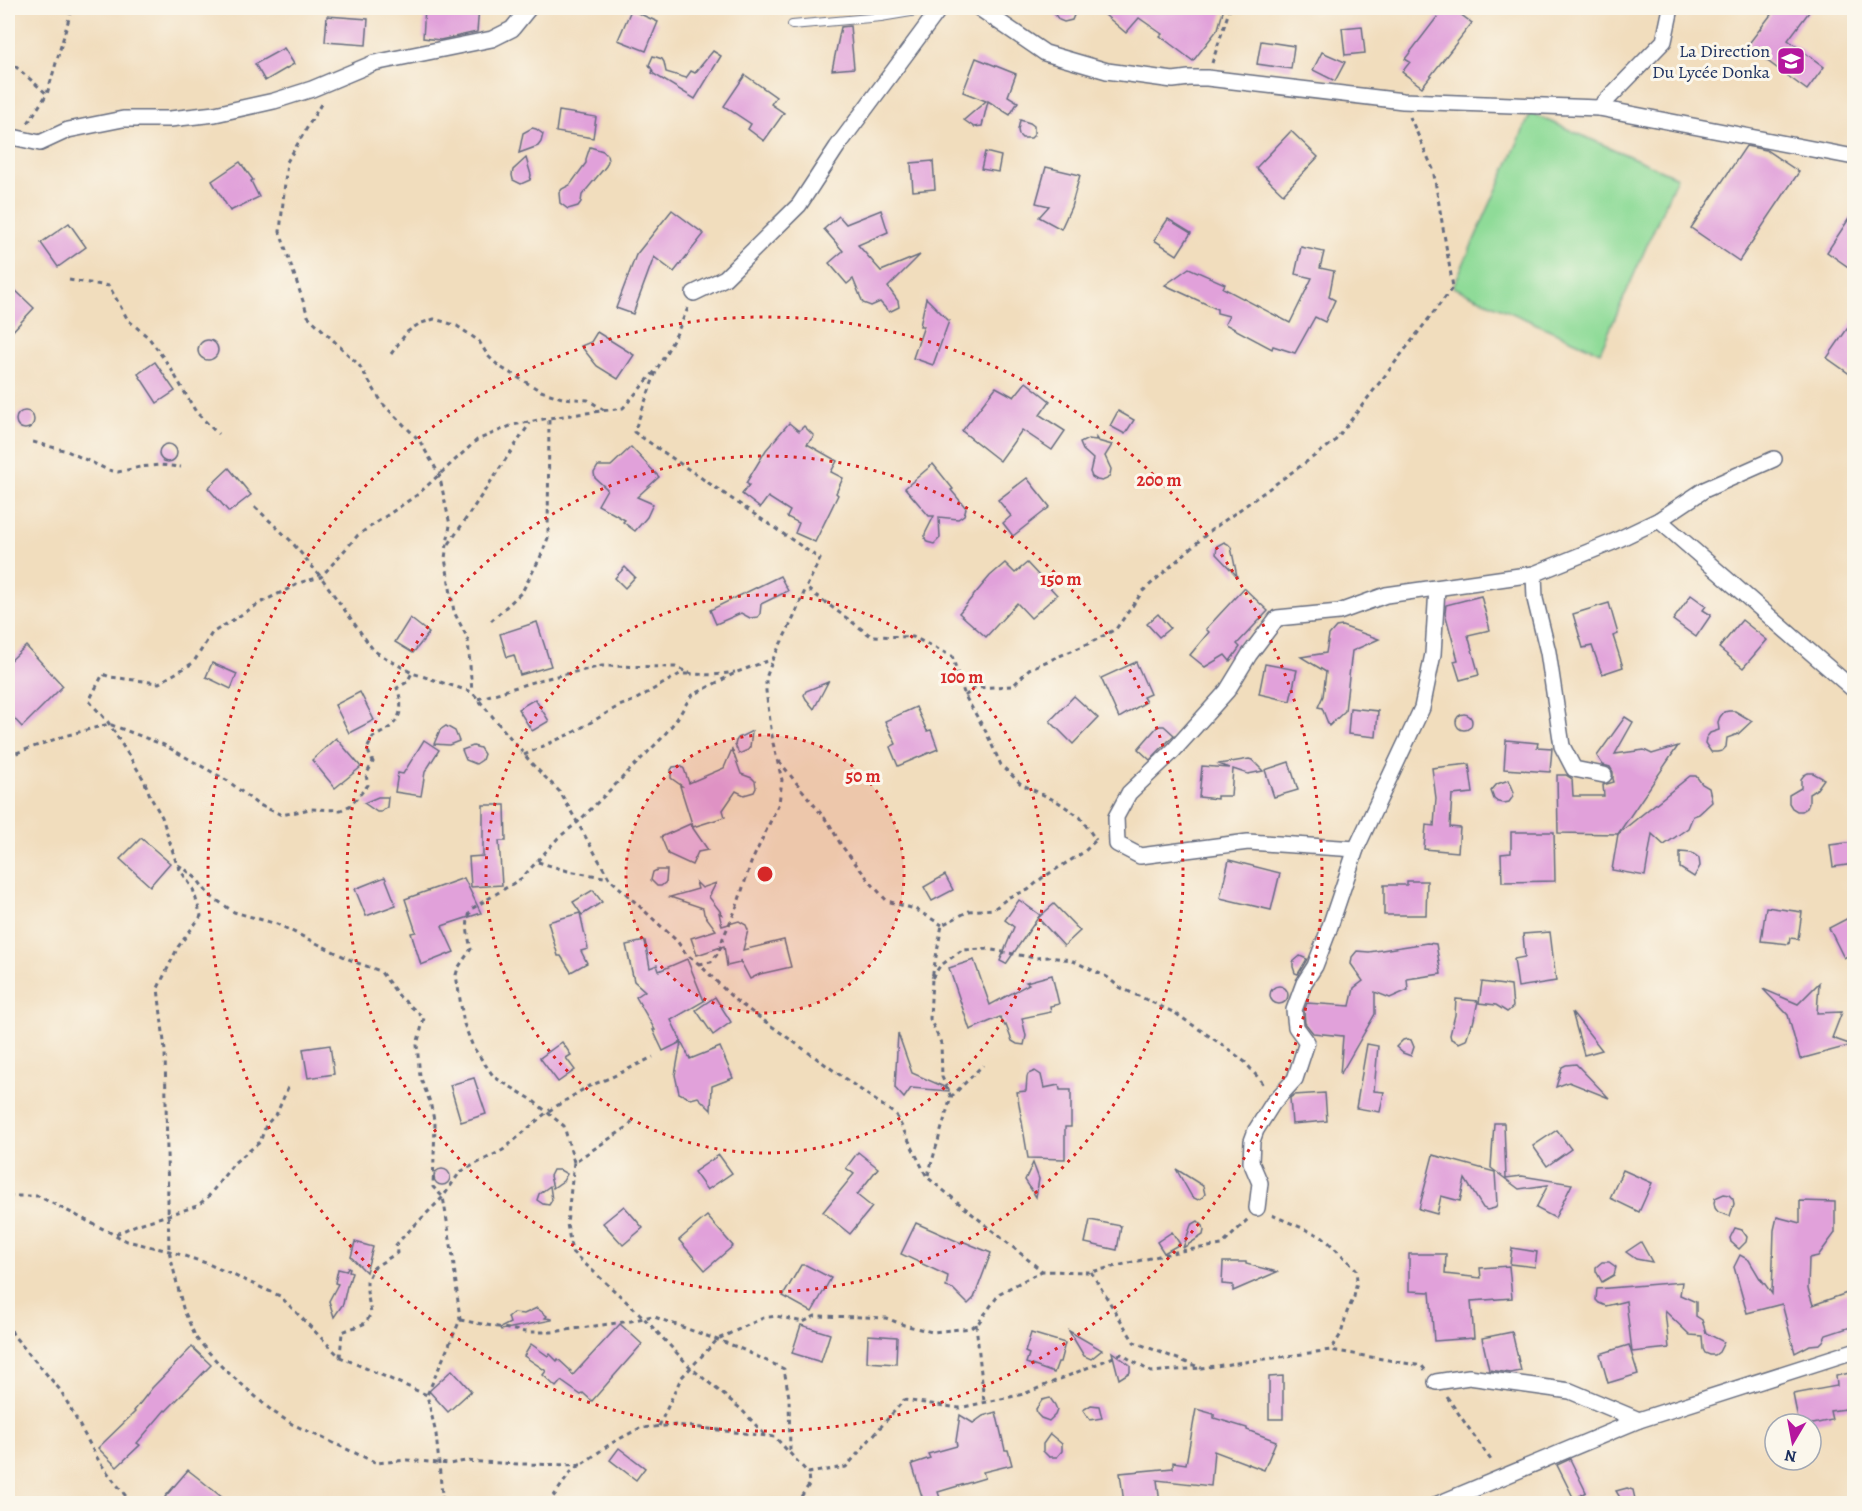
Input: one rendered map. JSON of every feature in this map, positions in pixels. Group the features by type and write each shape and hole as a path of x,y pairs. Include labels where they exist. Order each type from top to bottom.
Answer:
{"street":[{"path":"13,137 40,143 68,130 123,119 170,119 215,114 274,101 312,89 374,63 492,39 512,29 529,8"},
{"path":"694,293 725,278 799,205 837,147 940,8"},
{"path":"979,8 1045,53 1107,71 1173,80 1207,78 1402,101 1599,108 1854,157"},
{"path":"1599,108 1664,41 1671,8"},
{"path":"1356,849 1248,842 1140,856 1117,844 1116,817 1129,793 1173,751 1227,691 1249,655 1277,618 1339,612 1386,595 1534,574 1613,542 1659,520 1704,490 1774,459"},
{"path":"1659,520 1854,690"},
{"path":"1534,574 1535,599 1548,652 1562,746 1574,769 1604,775"},
{"path":"1257,1208 1260,1183 1251,1162 1252,1141 1256,1130 1278,1098 1295,1079 1307,1042 1296,1027 1294,1010 1304,983 1318,958 1356,849 1422,708 1433,654 1437,588"},
{"path":"1438,1503 1639,1420 1854,1351"},
{"path":"1436,1382 1469,1377 1570,1391 1639,1420"}],"lane":[{"path":"792,25 881,17 935,8"}],"path":[{"path":"13,137 47,94 72,8"},
{"path":"1207,78 1230,8"},
{"path":"8,60 47,94"},
{"path":"336,79 286,162 280,232 308,316 359,365 383,404 419,440 439,474 450,525 445,558 454,612 468,639 472,692 524,755 560,792 609,878 677,941 686,954 735,1000 896,1115 927,1177 1042,1271"},
{"path":"965,696 974,688 1013,686 1029,669 1090,643 1116,629 1143,591 1210,531 1334,442 1453,287 1433,169 1402,101"},
{"path":"69,280 109,286 128,320 149,338 170,367 196,412 218,434"},
{"path":"694,293 676,335 657,369 634,432 820,559 766,678 773,743 782,780 779,803 751,863 719,952 711,962 699,964"},
{"path":"391,354 407,332 419,324 434,319 457,326 479,341 488,356 500,367 532,387 561,398 588,400 605,411"},
{"path":"580,1465 465,1461 449,1464 407,1461 377,1463 292,1424 272,1411 222,1367 196,1338 183,1308 169,1251 165,1051 158,988 178,947 201,916 193,889 177,865 162,817 144,780 109,724 89,701 103,674 110,677 159,682 193,663 212,633 260,603 302,582 321,578 358,536 417,495 477,440 513,425 531,421 623,408 657,369"},
{"path":"491,621 522,592 548,538 549,418"},
{"path":"446,549 531,421"},
{"path":"33,441 67,451 117,472 160,465 181,467"},
{"path":"255,507 290,540 374,651 412,673 472,692"},
{"path":"806,588 872,636 914,636 952,656 965,696 986,732 1001,765 1021,784 1058,802 1080,818 1096,840"},
{"path":"766,1436 741,1409 692,1368 644,1318 572,1252 567,1224 574,1162 564,1126 531,1099 494,1077 472,1047 464,1024 456,975 471,949 468,915 473,908 522,878 558,838 578,822 661,739 691,696 737,672 773,659"},
{"path":"477,699 538,680 602,666 675,667 692,674"},
{"path":"524,755 552,743 680,674 714,675 737,672"},
{"path":"8,756 64,736 109,724 165,746 228,781 257,804 282,815 310,809 341,810 351,805 368,785 366,775 373,762 367,749 373,737 386,732 399,720 401,699 397,688 407,682 412,673"},
{"path":"778,759 830,825 846,851 887,901 915,909 942,925"},
{"path":"942,925 969,910 994,909 1009,897 1028,890 1042,878 1084,852 1116,817"},
{"path":"538,862 568,871 609,878"},
{"path":"177,865 197,879 209,895 234,912 277,924 355,962 380,971 400,997 424,1018 417,1045 420,1076 435,1124 433,1187 443,1197 460,1320 427,1395 436,1434 443,1503"},
{"path":"942,925 932,978 930,1018 941,1043 942,1077 951,1097"},
{"path":"932,978 940,966 962,950 987,949 1035,958 1071,960 1107,977 1119,987 1175,1013 1245,1062 1278,1098"},
{"path":"340,1357 342,1332 366,1323 371,1313 367,1281 373,1268 397,1253 396,1245 443,1197 459,1172 503,1150 547,1112 587,1087 653,1057"},
{"path":"927,1177 951,1097 983,1065"},
{"path":"115,1234 197,1206 208,1197 234,1163 260,1142 266,1125 277,1113 289,1085"},
{"path":"574,1162 632,1121"},
{"path":"8,1196 38,1196 128,1240 206,1263 280,1296 340,1357 427,1395"},
{"path":"659,1426 681,1378 718,1339 763,1318 776,1316 803,1322 815,1316 886,1318 932,1332 971,1328 1000,1293 1042,1271 1091,1272 1180,1251 1222,1245 1257,1208 1323,1238 1356,1269 1357,1281 1354,1297 1341,1334 1331,1350"},
{"path":"1091,1272 1134,1342 1201,1368"},
{"path":"460,1320 525,1332 570,1330 652,1316 718,1339 784,1369 789,1397 790,1453"},
{"path":"8,1322 13,1335 62,1391 100,1463 132,1503"},
{"path":"976,1324 984,1402"},
{"path":"808,1473 846,1467 904,1400 959,1408 1024,1394 1121,1354 1151,1372 1201,1368 1331,1350 1422,1366 1436,1382 1502,1477"},
{"path":"548,1503 571,1472 610,1444 640,1428 677,1425 775,1437 808,1473 809,1485 796,1503"}],"green space":[{"path":"1531,113 1677,177 1600,352 1453,287"}],"building":[{"path":"425,8 479,8 477,32 440,40 423,38"},
{"path":"1050,8 1077,8 1072,20 1064,22 1059,20"},
{"path":"1111,8 1224,8 1218,29 1193,61 1160,36 1162,34 1139,18 1126,33 1105,15"},
{"path":"1444,8 1452,8 1472,23 1422,87 1402,72 1410,62 1405,59"},
{"path":"1776,8 1812,8 1788,40 1824,67 1807,90 1747,46"},
{"path":"631,10 658,22 646,51 618,40"},
{"path":"327,16 368,19 366,45 325,42"},
{"path":"850,26 854,68 832,70 841,27"},
{"path":"1362,26 1365,53 1345,55 1342,28"},
{"path":"1261,41 1294,46 1291,69 1257,64"},
{"path":"284,48 294,64 265,81 255,64"},
{"path":"713,51 721,56 695,99 652,73 649,65 653,56 662,59 666,72 686,78 691,71 695,73"},
{"path":"1322,52 1345,62 1335,81 1313,70"},
{"path":"976,58 1016,74 1008,96 1018,102 1010,115 988,101 982,126 974,127 964,120 986,101 963,92"},
{"path":"745,75 776,97 771,104 784,113 764,141 748,129 751,124 724,106"},
{"path":"559,111 596,117 593,138 556,132"},
{"path":"1020,120 1034,126 1034,135 1031,138 1022,138 1019,135"},
{"path":"532,128 543,134 541,142 538,146 519,153 523,133"},
{"path":"1291,131 1318,157 1283,194 1256,168"},
{"path":"1746,146 1766,150 1799,172 1739,261 1691,228"},
{"path":"590,147 603,151 608,161 582,195 578,206 568,209 560,203 559,193 570,185 586,163"},
{"path":"985,152 1001,156 998,172 981,169"},
{"path":"526,158 531,175 530,180 521,184 513,180 512,175 513,170"},
{"path":"933,161 935,189 913,191 911,163"},
{"path":"240,162 253,180 251,181 259,197 230,211 212,181"},
{"path":"1046,167 1080,175 1071,207 1061,229 1039,217 1049,206 1036,203"},
{"path":"672,210 704,234 674,272 654,257 633,314 616,308 636,255"},
{"path":"881,210 888,232 858,245 881,271 920,255 888,287 898,301 899,307 889,312 880,302 871,306 863,303 853,279 847,284 829,263 843,251 824,229 839,216 846,224"},
{"path":"1854,211 1854,271 1827,252"},
{"path":"1168,219 1191,233 1177,255 1154,240"},
{"path":"69,223 86,247 58,267 41,243"},
{"path":"1301,247 1324,252 1320,268 1334,271 1329,297 1335,300 1325,322 1315,317 1295,353 1273,346 1272,349 1225,324 1229,316 1217,313 1217,309 1165,285 1189,268 1225,284 1223,288 1290,323 1312,278 1295,274"},
{"path":"14,289 34,308 8,336 8,297"},
{"path":"926,298 949,321 933,365 913,358 924,326 920,326"},
{"path":"1854,319 1854,377 1827,358"},
{"path":"597,332 634,355 618,379 597,366 581,346 591,342"},
{"path":"204,340 212,340 218,346 218,354 212,360 204,360 198,354 198,346"},
{"path":"155,362 175,391 157,403 138,374"},
{"path":"1026,382 1050,401 1040,415 1065,431 1052,450 1022,430 1000,461 962,431 996,387 1014,397"},
{"path":"21,411 29,411 34,416 32,427 21,429 16,424 16,416"},
{"path":"1118,411 1134,420 1125,434 1110,426"},
{"path":"789,423 799,431 804,426 814,436 807,444 837,461 831,472 843,478 836,493 838,495 815,542 795,533 799,523 787,517 790,511 768,497 760,508 742,494 749,485 746,483 766,450"},
{"path":"1096,438 1098,441 1112,445 1105,456 1111,469 1110,475 1102,481 1092,477 1090,472 1093,459 1083,450 1080,443 1088,439 1096,440"},
{"path":"168,444 174,447 177,453 174,459 168,462 162,459 159,453 162,447"},
{"path":"631,447 659,477 637,497 653,504 647,517 635,531 623,522 625,520 598,505 607,489 595,478 594,473 598,466 611,466"},
{"path":"933,464 966,508 964,515 958,519 939,517 940,538 934,544 927,542 925,534 934,516 929,516 905,488"},
{"path":"229,468 251,495 229,512 208,488"},
{"path":"1027,478 1050,507 1013,536 1003,523 1011,516 998,500"},
{"path":"1224,542 1231,547 1237,576 1216,554 1217,546"},
{"path":"1005,563 1015,573 1027,563 1057,595 1031,618 1017,603 986,637 959,613 990,576"},
{"path":"625,567 635,577 625,588 615,578"},
{"path":"780,576 788,591 761,604 758,617 750,618 741,613 716,624 710,610"},
{"path":"1244,588 1268,611 1237,644 1240,647 1230,661 1225,655 1205,667 1190,655 1209,632 1206,629"},
{"path":"1691,595 1706,606 1703,610 1711,615 1696,637 1673,620"},
{"path":"1481,596 1490,630 1468,635 1479,675 1460,680 1454,661 1458,660 1445,613 1446,605"},
{"path":"1609,603 1618,634 1613,636 1623,667 1602,674 1592,646 1583,648 1573,614"},
{"path":"1158,614 1170,628 1159,637 1147,624"},
{"path":"410,618 429,633 413,653 395,642"},
{"path":"1742,620 1767,640 1743,668 1719,648"},
{"path":"537,622 551,666 520,675 514,655 507,657 500,634"},
{"path":"1342,626 1379,639 1352,651 1345,711 1329,726 1322,708 1318,707 1323,696 1326,672 1301,657 1326,653 1329,635 1336,627"},
{"path":"26,646 63,686 22,727 8,712 8,663"},
{"path":"1136,662 1150,694 1143,697 1146,702 1119,718 1101,678"},
{"path":"212,663 237,674 231,689 206,677"},
{"path":"1265,664 1297,670 1290,701 1259,694"},
{"path":"828,682 814,709 804,695 806,691"},
{"path":"360,692 374,720 349,733 335,705"},
{"path":"1074,696 1098,718 1073,744 1050,721"},
{"path":"535,699 549,721 532,731 518,709"},
{"path":"916,707 927,731 931,730 938,749 898,766 890,747 896,744 885,721"},
{"path":"1350,708 1378,711 1376,737 1348,734"},
{"path":"1735,711 1752,721 1738,734 1727,738 1726,747 1722,751 1711,752 1705,743 1706,738 1710,733 1719,730 1720,717 1724,712"},
{"path":"1464,714 1472,722 1464,730 1456,722"},
{"path":"1625,717 1633,722 1615,754 1644,750 1652,754 1678,746 1618,834 1558,833 1557,775 1566,775 1572,779 1573,796 1604,796 1603,785 1614,782 1613,772 1610,767 1603,765 1597,756"},
{"path":"446,726 455,731 459,741 449,745 434,744 440,730"},
{"path":"1158,726 1164,726 1174,735 1150,760 1138,749"},
{"path":"752,731 750,747 739,754 735,745 736,741"},
{"path":"336,738 361,767 335,788 312,760"},
{"path":"424,740 439,750 425,772 421,796 395,792 398,773 403,774"},
{"path":"1506,740 1538,743 1537,747 1552,748 1550,772 1504,769"},
{"path":"473,746 480,748 484,754 482,760 476,764 466,760 462,750"},
{"path":"732,749 741,774 755,781 754,792 744,795 736,791 723,810 725,817 693,827 680,786 682,786 671,778 671,770 673,767 681,766 689,783 724,768"},
{"path":"1249,759 1263,771 1248,774 1233,769 1231,796 1217,796 1217,799 1199,797 1202,766 1230,768 1219,764"},
{"path":"1289,762 1298,790 1274,797 1265,770"},
{"path":"1469,764 1473,793 1452,795 1450,827 1460,828 1458,852 1424,849 1426,825 1434,826 1436,798 1432,768"},
{"path":"1808,773 1824,779 1817,789 1809,794 1807,808 1797,811 1789,803 1789,795 1801,788 1801,779"},
{"path":"1690,776 1696,776 1702,784 1709,788 1712,802 1699,814 1693,816 1688,828 1664,845 1652,834 1645,876 1612,870 1618,834"},
{"path":"1509,780 1514,792 1512,798 1509,802 1498,802 1491,791 1497,784"},
{"path":"378,797 388,797 387,807 381,812 377,812 364,803"},
{"path":"483,805 505,805 506,841 499,841 502,885 471,887 469,857 483,856"},
{"path":"690,824 708,850 698,852 692,865 668,854 661,837"},
{"path":"1511,832 1554,832 1555,881 1502,882 1501,854 1511,853"},
{"path":"141,838 170,863 150,886 120,859"},
{"path":"1854,842 1854,864 1833,867 1830,845"},
{"path":"1680,852 1692,853 1699,858 1700,866 1694,877 1680,868"},
{"path":"1229,860 1280,873 1271,910 1220,898"},
{"path":"667,870 666,882 661,886 657,886 651,880 653,872"},
{"path":"945,875 953,890 932,901 924,887"},
{"path":"385,877 396,905 366,916 355,889"},
{"path":"464,878 481,913 442,926 454,952 421,965 411,933 416,932 405,899"},
{"path":"1407,881 1427,881 1426,915 1384,915 1384,885 1407,885"},
{"path":"696,882 702,888 716,883 709,897 723,915 719,913 722,926 739,921 746,925 748,930 743,950 784,940 791,967 760,974 750,979 740,960 740,963 727,966 724,946 697,955 691,938 716,930 704,914 703,908 670,897 698,889"},
{"path":"593,890 602,902 582,915 573,902"},
{"path":"1019,900 1040,915 1006,964 1000,961 1014,927 1005,920"},
{"path":"1054,904 1080,931 1064,946 1038,918"},
{"path":"1766,907 1802,912 1798,939 1790,938 1789,944 1761,941"},
{"path":"580,913 588,949 581,951 587,963 571,972 561,956 558,956 548,922"},
{"path":"1854,915 1854,952 1844,958 1829,928"},
{"path":"1550,932 1556,981 1518,987 1514,959 1525,957 1523,934"},
{"path":"645,941 650,968 657,965 659,971 687,959 704,1001 671,1020 690,1059 720,1047 733,1078 712,1086 711,1110 698,1097 691,1099 679,1093 675,1075 681,1042 663,1051 653,1030 655,1030 636,997 645,991 634,981 626,945"},
{"path":"1427,943 1436,944 1441,974 1407,979 1408,990 1390,998 1375,992 1375,1014 1340,1075 1343,1036 1313,1033 1305,1023 1304,1011 1307,1003 1350,1006 1354,988 1363,981 1351,964 1352,957 1357,951 1369,952"},
{"path":"1300,956 1307,959 1298,974 1295,973 1293,962"},
{"path":"974,960 990,1005 1029,984 1026,982 1052,975 1059,1004 1050,1006 1051,1012 1022,1018 1026,1036 1024,1045 1012,1041 1000,1017 970,1030 949,968"},
{"path":"1482,982 1511,986 1513,1007 1507,1012 1496,1005 1479,1003"},
{"path":"1819,983 1817,1013 1842,1012 1832,1038 1852,1045 1800,1059 1788,1015 1763,989 1798,1004"},
{"path":"1279,986 1285,989 1288,995 1285,1001 1279,1004 1273,1001 1270,995 1273,989"},
{"path":"715,997 731,1022 713,1035 696,1010"},
{"path":"1456,999 1478,1001 1473,1024 1471,1024 1466,1040 1459,1043 1451,1039 1450,1035"},
{"path":"1572,1012 1602,1050 1584,1055"},
{"path":"898,1033 912,1073 949,1091 911,1088 904,1098 895,1088"},
{"path":"1407,1039 1411,1040 1414,1047 1411,1056 1396,1047"},
{"path":"562,1042 571,1055 566,1058 575,1070 558,1082 540,1058"},
{"path":"1367,1044 1378,1046 1374,1091 1384,1092 1380,1112 1356,1108"},
{"path":"330,1045 334,1074 308,1078 303,1049"},
{"path":"1576,1064 1609,1098 1569,1082 1556,1087 1562,1067"},
{"path":"1035,1071 1041,1075 1044,1088 1059,1085 1060,1090 1071,1090 1071,1127 1065,1127 1065,1159 1028,1158 1017,1092 1026,1091 1028,1074"},
{"path":"474,1078 486,1114 461,1122 450,1085"},
{"path":"1325,1093 1327,1121 1292,1124 1290,1098 1294,1095"},
{"path":"1494,1123 1504,1123 1506,1178 1522,1176 1572,1184 1555,1218 1536,1208 1548,1185 1519,1189 1491,1168"},
{"path":"1557,1130 1571,1149 1547,1166 1533,1146"},
{"path":"858,1152 878,1168 857,1195 872,1207 850,1234 823,1212 854,1174 846,1168"},
{"path":"719,1155 732,1173 707,1190 694,1172"},
{"path":"1433,1155 1495,1172 1497,1204 1495,1208 1487,1210 1483,1208 1465,1179 1460,1201 1441,1196 1437,1214 1419,1209"},
{"path":"1033,1163 1039,1179 1036,1197 1025,1180"},
{"path":"442,1169 448,1171 450,1177 448,1183 442,1185 436,1183 434,1177 436,1171"},
{"path":"1176,1169 1203,1186 1205,1194 1203,1197 1198,1200 1192,1197"},
{"path":"553,1170 560,1170 567,1174 563,1181 553,1188 550,1176"},
{"path":"1623,1170 1652,1183 1639,1212 1610,1198"},
{"path":"550,1186 552,1200 549,1205 543,1204 537,1200 539,1194"},
{"path":"1724,1194 1733,1199 1734,1204 1730,1216 1718,1212 1715,1208 1715,1198"},
{"path":"1800,1201 1835,1202 1835,1233 1818,1256 1809,1258 1808,1289 1813,1305 1847,1293 1854,1314 1854,1326 1826,1335 1820,1344 1810,1345 1795,1353 1782,1304 1747,1313 1734,1267 1740,1255 1749,1260 1772,1294 1774,1230 1777,1217 1800,1223"},
{"path":"624,1206 643,1228 623,1245 603,1223"},
{"path":"707,1216 733,1246 705,1270 679,1240"},
{"path":"1090,1220 1121,1226 1117,1250 1085,1243"},
{"path":"1198,1221 1203,1226 1203,1235 1183,1248 1191,1225"},
{"path":"916,1223 961,1243 962,1241 991,1253 974,1298 968,1304 953,1289 946,1287 948,1276 901,1254"},
{"path":"1735,1228 1742,1230 1747,1237 1746,1242 1739,1249 1730,1238"},
{"path":"1172,1232 1180,1244 1164,1253 1157,1242"},
{"path":"355,1242 373,1247 366,1272 351,1257"},
{"path":"1641,1242 1652,1262 1636,1259 1626,1252"},
{"path":"1512,1248 1537,1252 1535,1267 1510,1264"},
{"path":"1409,1254 1446,1254 1445,1274 1481,1278 1480,1268 1509,1266 1512,1298 1471,1301 1474,1338 1434,1341 1430,1292 1409,1291"},
{"path":"1223,1262 1246,1262 1246,1264 1277,1272 1233,1291 1233,1285 1222,1284"},
{"path":"1602,1262 1609,1262 1616,1267 1614,1275 1602,1282 1596,1267"},
{"path":"801,1265 806,1265 831,1278 812,1312 783,1296"},
{"path":"348,1267 352,1272 343,1304 334,1317 329,1301 338,1284 335,1283 338,1269 346,1271"},
{"path":"1682,1282 1680,1295 1696,1302 1696,1316 1702,1320 1706,1333 1724,1342 1715,1355 1705,1353 1702,1336 1690,1335 1665,1311 1669,1348 1632,1352 1626,1301 1606,1306 1596,1300 1597,1289"},
{"path":"537,1308 547,1316 545,1318 552,1320 501,1330 500,1328 510,1323 508,1317 513,1313 524,1314"},
{"path":"620,1324 642,1344 592,1401 583,1393 581,1395 561,1381 556,1387 543,1375 546,1371 524,1356 531,1344 548,1356 550,1354 557,1361 558,1359 573,1375"},
{"path":"801,1325 830,1334 821,1362 792,1353"},
{"path":"1069,1331 1102,1350 1091,1359 1084,1356"},
{"path":"1512,1332 1521,1371 1511,1373 1489,1370 1482,1338"},
{"path":"1031,1333 1065,1343 1060,1362 1054,1373 1026,1363 1029,1354 1025,1352"},
{"path":"868,1335 897,1337 896,1364 867,1362"},
{"path":"1629,1345 1638,1374 1608,1383 1600,1354"},
{"path":"192,1347 211,1365 165,1410 137,1443 140,1445 117,1467 98,1448 135,1412 152,1388"},
{"path":"1112,1352 1130,1365 1130,1372 1119,1379"},
{"path":"452,1370 471,1391 448,1412 429,1391"},
{"path":"1854,1372 1854,1408 1830,1411 1832,1420 1823,1422 1823,1412 1797,1412 1793,1394 1837,1386 1836,1376"},
{"path":"1283,1376 1283,1419 1269,1419 1269,1377"},
{"path":"1050,1398 1057,1410 1049,1421 1041,1418 1036,1409 1042,1400"},
{"path":"1091,1405 1099,1406 1102,1418 1090,1420 1083,1410"},
{"path":"1196,1409 1214,1414 1214,1418 1247,1428 1247,1430 1276,1441 1264,1470 1214,1451 1211,1486 1157,1480 1160,1503 1124,1503 1120,1473 1173,1468 1173,1462 1186,1464"},
{"path":"996,1412 1005,1450 1008,1450 1012,1465 983,1472 985,1478 938,1492 940,1498 924,1503 912,1464 930,1458 928,1454 957,1446 960,1415 973,1423 983,1416"},
{"path":"1050,1434 1062,1444 1062,1451 1057,1457 1049,1457 1043,1451 1043,1444"},
{"path":"619,1448 645,1468 636,1480 610,1460"},
{"path":"1570,1459 1586,1492 1574,1499 1557,1465"},
{"path":"188,1470 229,1503 173,1503 165,1497"},
{"path":"1627,1488 1633,1490 1635,1499 1626,1503 1616,1491"}],"place":[{"name":"La Direction Du Lycée Donka","path":"1791,61"}]}
